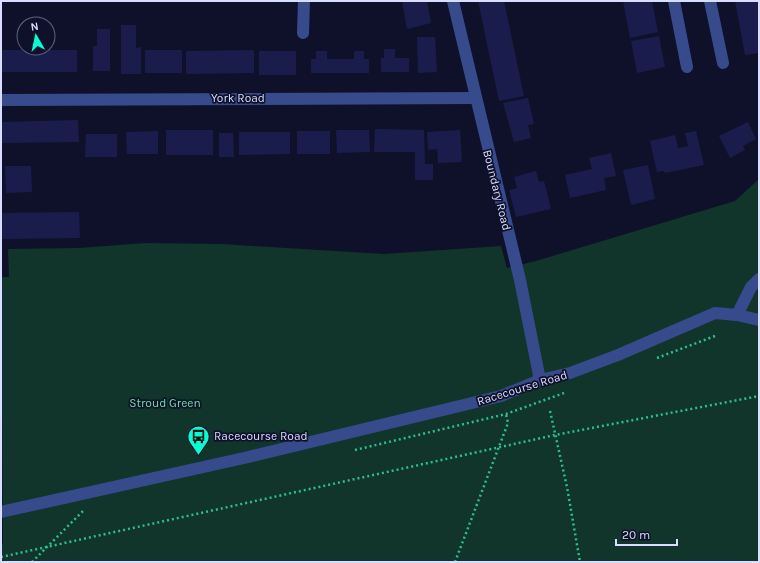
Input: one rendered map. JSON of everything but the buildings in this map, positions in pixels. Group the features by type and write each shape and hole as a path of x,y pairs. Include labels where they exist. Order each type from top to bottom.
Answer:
{"street":[{"path":"303,33 304,1"},
{"name":"Boundary Road","path":"453,1 475,98 520,280 540,380"},
{"path":"674,1 687,67"},
{"path":"710,1 722,63"},
{"name":"York Road","path":"1,100 475,98"},
{"path":"737,315 751,287 759,279"},
{"name":"Racecourse Road","path":"1,512 244,458 501,396 540,380 570,373 618,355 711,315 737,315 759,320"}],"path":[{"path":"1,557 44,549 498,448 759,396"},
{"path":"550,411 580,562"},
{"path":"455,562 508,423 506,414"},
{"path":"32,562 83,510"}],"green space":[{"name":"Stroud Green","path":"759,179 759,562 1,562 1,544 3,543 1,277 9,277 8,249 79,248 146,243 221,244 384,254 501,246 507,268 536,261 735,201"}],"place":[{"name":"Racecourse Road","path":"199,456"}]}
